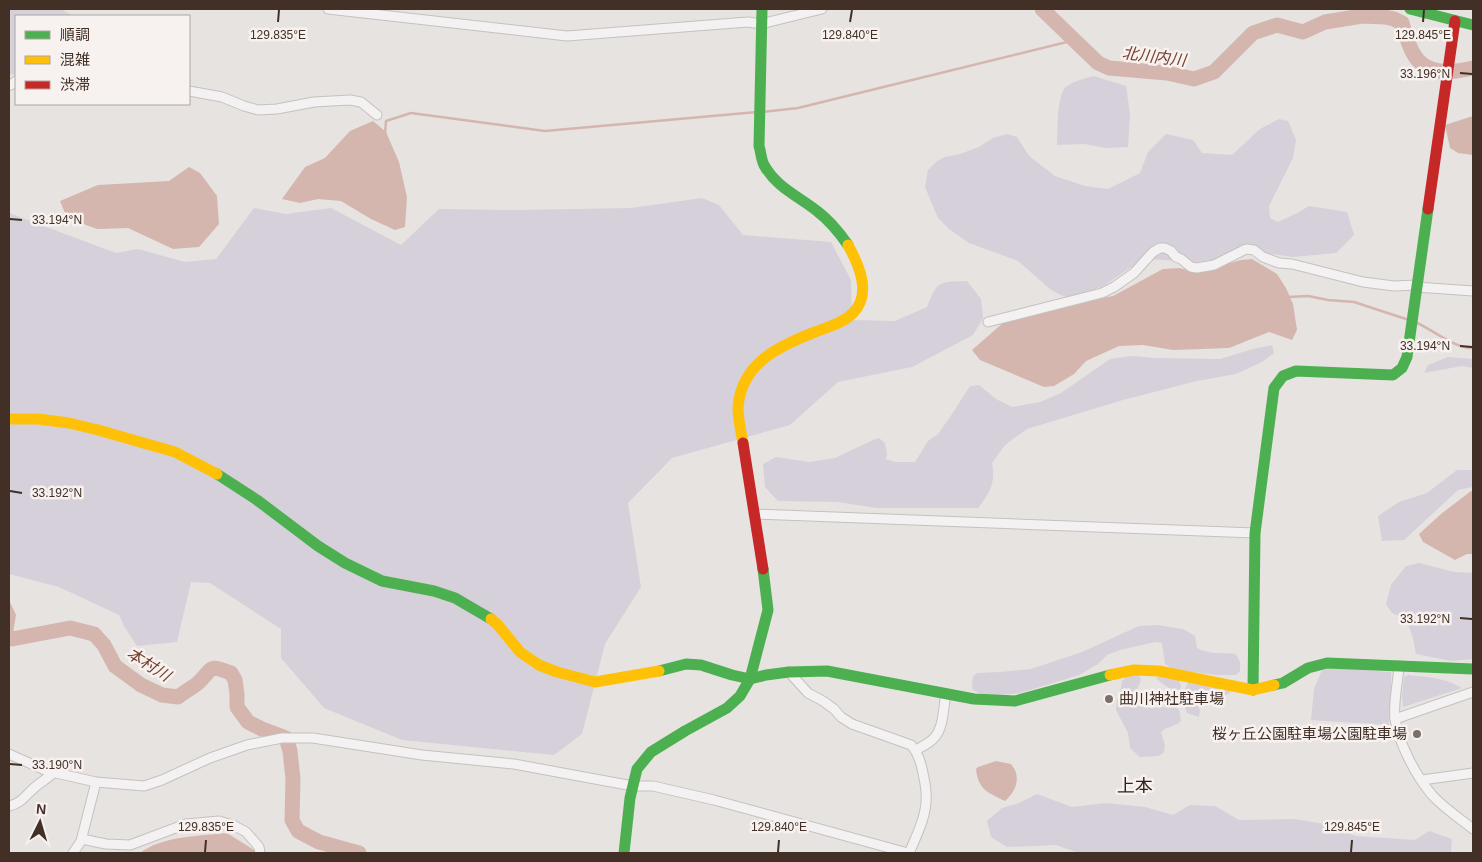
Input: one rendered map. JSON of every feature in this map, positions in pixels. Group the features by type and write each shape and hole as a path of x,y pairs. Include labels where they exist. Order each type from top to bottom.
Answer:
{"street":[{"path":"328,9 567,36 748,22 761,24 822,9"},
{"path":"624,853 637,768 651,752 727,708 740,696 750,679 768,610 738,410 740,394 745,380 762,359 784,346 850,316 859,305 863,292 862,276 857,262 837,229 818,212 780,186 763,162 759,146 762,9"},
{"path":"1410,9 1473,25"},
{"path":"1253,690 1255,533 1274,388 1279,379 1286,373 1296,371 1393,375 1403,367 1407,357 1455,21"},
{"path":"190,91 222,97 258,110 276,109 314,102 350,100 360,102 377,115"},
{"path":"988,322 1102,293 1134,273 1153,252 1160,248 1171,251 1191,268 1214,265 1246,249 1254,250 1263,257 1280,263 1292,264 1363,282 1473,291"},
{"path":"9,419 69,422 175,452 236,486 318,546 345,563 393,584 434,591 455,598 489,617 520,652 539,665 595,682 648,674 686,664 701,665 750,679 789,672 827,671 946,694 989,700 1015,701 1112,674 1134,670 1158,670 1253,690 1283,683 1308,668 1327,663 1473,669"},
{"path":"754,514 1255,533"},
{"path":"1399,666 1395,719 1403,746 1432,794 1451,813 1473,829"},
{"path":"9,754 53,773 96,782 144,786 162,780 210,758 247,745 282,738 313,738 422,755 514,764 633,786 653,786 714,800 909,853 920,826 927,794 916,750 910,745 852,724 823,701 808,692 789,672"},
{"path":"1395,719 1473,692"},
{"path":"916,750 934,739 939,730 946,694"},
{"path":"9,806 21,801 53,773"},
{"path":"1422,780 1473,773"},
{"path":"73,853 82,839 96,782"},
{"path":"82,839 106,844 130,845 186,824 219,821 233,825 246,832 259,847 260,853"}],"shaded area":[{"path":"9,9 61,9 71,15 15,15 15,75 9,74"},
{"path":"1094,76 1126,86 1130,114 1128,147 1106,148 1084,144 1057,145 1059,104 1063,90 1073,83"},
{"path":"1473,116 1473,155 1458,153 1450,148 1445,125"},
{"path":"1279,119 1288,121 1296,140 1293,158 1269,206 1270,218 1278,222 1309,206 1347,212 1354,235 1336,253 1293,257 1249,251 1214,260 1194,262 1149,259 1133,266 1103,286 1072,298 1060,295 1050,289 1018,261 969,243 949,229 938,218 925,187 928,170 937,161 979,147 993,138 1007,134 1017,137 1029,156 1055,176 1085,186 1108,189 1140,173 1148,152 1166,134 1193,140 1202,153 1232,155 1260,129"},
{"path":"373,121 386,132 399,162 407,197 405,227 395,230 371,219 341,201 318,199 300,203 282,199 305,167 325,158 350,131"},
{"path":"189,167 200,173 217,196 219,224 199,247 173,249 128,228 97,229 67,218 60,201 98,185 169,181"},
{"path":"702,198 719,205 743,235 831,242 851,280 852,320 895,321 927,307 937,287 941,284 967,281 981,299 983,318 973,335 912,367 838,382 790,425 672,458 628,503 641,587 605,644 582,734 554,755 402,740 324,708 281,658 281,629 210,583 191,582 177,642 137,646 119,615 59,587 9,574 9,213 116,253 138,249 185,262 216,259 254,208 286,214 331,208 401,245 439,209 631,208"},
{"path":"1252,259 1277,274 1286,288 1293,304 1297,330 1292,340 1269,332 1229,348 1173,350 1143,345 1119,346 1086,361 1074,374 1054,386 1044,387 980,360 972,350 1003,323 1067,304 1113,296 1163,269 1179,268 1197,272 1241,260"},
{"path":"1272,345 1274,353 1262,362 1236,374 1197,381 1123,400 1027,429 1005,445 992,463 993,476 991,487 978,508 877,508 837,502 778,501 765,487 763,464 776,457 809,462 835,458 879,438 885,443 886,459 895,462 915,462 928,441 938,434 970,386 979,385 996,399 1012,407 1040,402 1061,393 1110,359 1131,356 1220,359"},
{"path":"1448,357 1473,359 1473,368 1462,366 1424,373 1428,365"},
{"path":"1457,470 1473,470 1473,487 1458,490 1404,540 1382,541 1378,516 1399,502 1427,493"},
{"path":"1471,491 1473,492 1473,554 1467,554 1455,560 1423,542 1419,534"},
{"path":"1419,563 1454,572 1473,573 1473,659 1451,661 1416,654 1413,638 1406,619 1392,613 1386,604 1391,585 1406,566"},
{"path":"9,600 16,615 12,639 9,645"},
{"path":"1157,625 1183,629 1195,636 1197,648 1202,650 1236,654 1240,662 1240,671 1236,675 1217,675 1174,670 1165,664 1162,643 1155,642 1120,650 1107,655 1098,664 1079,675 1020,693 985,696 973,690 973,676 977,673 1031,669 1082,652 1139,626"},
{"path":"1340,668 1391,672 1389,725 1311,720 1314,689 1322,670"},
{"path":"1137,674 1141,679 1135,693 1136,703 1150,708 1171,706 1179,709 1181,721 1161,732 1165,745 1164,752 1159,756 1140,757 1130,748 1128,733 1116,710 1122,681 1128,675"},
{"path":"1408,675 1443,680 1462,688 1403,707 1404,677"},
{"path":"1159,676 1179,680 1180,690 1164,685 1156,678"},
{"path":"1189,682 1231,688 1231,692 1219,696 1198,694 1195,700 1200,710 1199,717 1187,713 1184,693"},
{"path":"996,761 1011,764 1016,774 1015,788 1005,801 985,790 977,776 976,769 978,767"},
{"path":"1037,794 1072,807 1106,803 1145,807 1173,815 1190,805 1215,806 1239,820 1294,819 1325,824 1356,836 1415,840 1429,831 1452,839 1451,853 1079,853 1056,845 1007,847 991,837 987,821 1002,808 1019,803"},
{"path":"227,833 254,850 255,853 140,853 149,847 170,840"}],"waterway":[{"name":"北川内川","path":"1042,9 1098,63 1109,68 1167,73 1194,79 1214,72 1253,33 1277,25 1303,32 1325,22 1362,16 1385,17 1402,23 1413,53 1424,66 1448,72 1473,68"},
{"path":"762,112 798,108 1075,40"},
{"path":"385,134 386,121 411,113 545,131 757,112"},
{"path":"1288,297 1308,296 1354,302 1409,320"},
{"path":"1415,322 1451,342 1473,348"},
{"name":"本村川","path":"9,637 12,639 70,628 94,634 104,645 115,666 141,685 162,695 178,697 198,683 214,668 231,673 235,680 237,707 248,722 286,738 290,751 293,779 292,820 298,831 319,842 359,853"}],"traffic: fast":[{"path":"762,9 759,146 763,163 769,173 788,191 826,218 848,245"},
{"path":"1410,9 1473,25"},
{"path":"1253,690 1255,533 1274,388 1283,376 1296,371 1393,375 1402,368 1407,357 1428,209"},
{"path":"217,474 345,563 382,581 434,591 455,598 491,619"},
{"path":"624,853 630,798 637,769 651,752 727,708 740,696 750,679 768,610 763,569"},
{"path":"1274,685 1283,683 1308,668 1327,663 1473,669"},
{"path":"659,671 686,664 701,665 750,679 789,672 827,671 974,699 1015,701 1110,675"}],"traffic: slow":[{"path":"743,443 738,408 746,379 754,368 764,358 788,343 845,319 859,305 862,297 862,279 848,245"},
{"path":"9,419 38,419 69,423 98,430 175,452 217,474"},
{"path":"491,619 520,652 539,665 557,672 595,682 659,671"},
{"path":"1110,675 1134,670 1159,671 1253,690 1274,685"}],"traffic: jam":[{"path":"1428,209 1455,21"},
{"path":"743,443 763,569"}],"place":[{"name":"曲川神社駐車場","path":"1109,699"},
{"name":"桜ヶ丘公園駐車場公園駐車場","path":"1417,734"}],"district":[{"name":"上本","path":"1135,786"}]}
